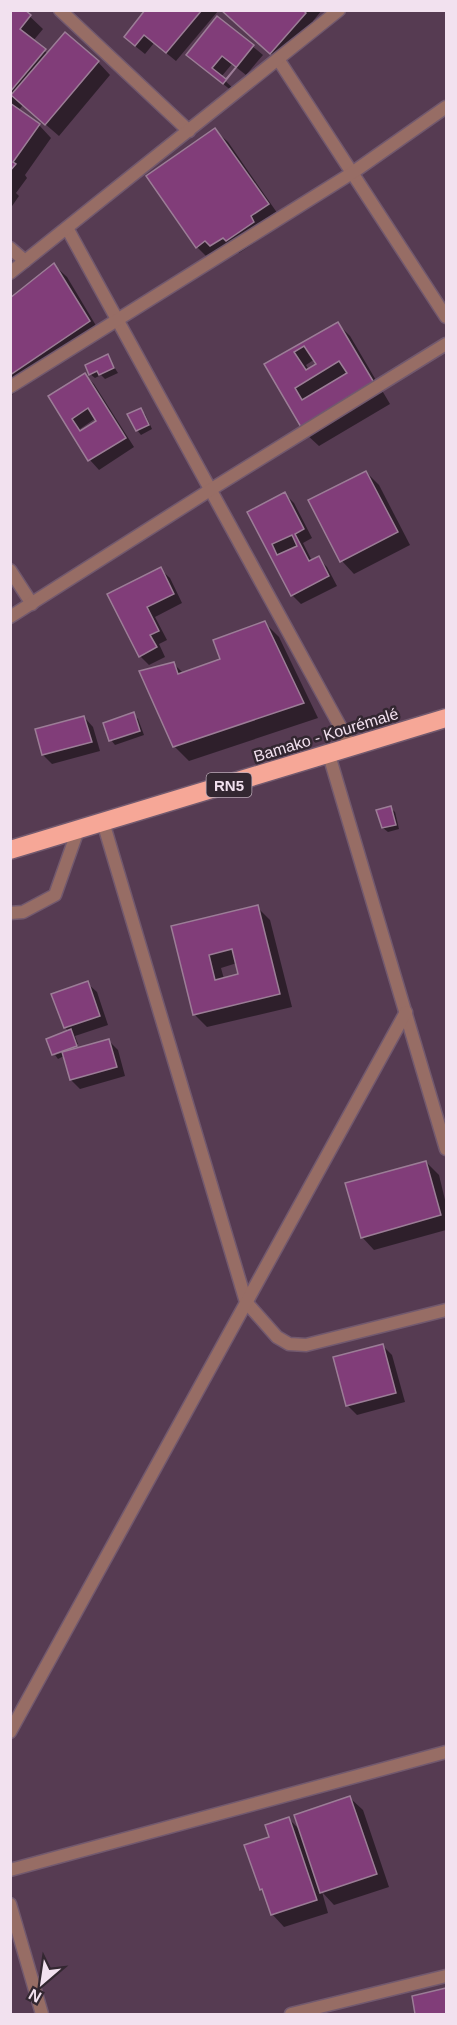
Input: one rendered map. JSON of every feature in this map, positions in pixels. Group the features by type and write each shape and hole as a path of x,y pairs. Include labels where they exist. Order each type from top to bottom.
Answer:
{"highway":[{"name":"Bamako - Kourémalé","path":"10,850 447,718"}],"street":[{"path":"60,10 189,131"},
{"path":"10,273 339,10"},
{"path":"278,59 447,318"},
{"path":"10,387 352,173 447,107"},
{"path":"67,228 352,748"},
{"path":"10,248 26,261"},
{"path":"10,617 447,344"},
{"path":"10,570 32,604"},
{"path":"329,755 447,1149"},
{"path":"103,822 246,1302 277,1337 289,1344 306,1345 447,1310"},
{"path":"10,913 23,912 55,895 78,830"},
{"path":"10,1732 406,1012"},
{"path":"10,1870 447,1752"},
{"path":"10,1904 42,2014"},
{"path":"291,2014 447,1976"}],"building":[{"path":"10,10 25,10 31,15 20,29 46,49 10,92"},
{"path":"145,10 202,10 166,53 144,35 135,46 124,37"},
{"path":"221,10 303,10 306,13 270,54"},
{"path":"217,16 254,45 223,84 186,55","holes":["222,56 236,67 226,79 212,68"]},
{"path":"65,32 99,61 45,125 11,95"},
{"path":"10,103 40,124 13,162 16,164 10,171"},
{"path":"215,128 269,204 251,216 254,222 226,241 223,238 210,246 205,241 196,248 146,176"},
{"path":"54,263 90,321 10,375 10,298"},
{"path":"338,322 379,391 305,434 264,364","holes":["304,346 316,364 306,370 294,352","339,361 347,373 302,400 295,388"]},
{"path":"108,354 114,368 99,375 97,371 89,375 85,365"},
{"path":"85,373 126,438 88,461 48,396","holes":["88,408 96,421 80,431 72,419"]},
{"path":"141,408 149,425 136,431 127,414"},
{"path":"366,471 398,532 340,562 308,500"},
{"path":"285,492 304,529 295,534 309,561 319,556 329,576 291,596 247,512","holes":["292,535 297,546 277,555 272,544"]},
{"path":"161,567 174,594 147,607 159,631 150,635 157,647 139,657 107,594"},
{"path":"265,621 304,703 173,747 139,671 174,662 178,674 220,659 213,640"},
{"path":"134,712 140,731 109,741 103,723"},
{"path":"84,716 92,742 42,755 35,729"},
{"path":"391,806 396,825 382,828 376,810"},
{"path":"258,905 280,994 193,1015 171,926","holes":["232,949 238,974 215,980 209,955"]},
{"path":"88,981 100,1016 64,1028 51,994"},
{"path":"71,1029 77,1046 52,1055 46,1039"},
{"path":"109,1039 117,1067 70,1080 62,1052"},
{"path":"426,1161 441,1215 361,1238 345,1183"},
{"path":"383,1344 396,1393 346,1406 333,1357"},
{"path":"350,1796 377,1874 320,1893 294,1815"},
{"path":"289,1817 317,1900 271,1915 244,1845 269,1837 265,1825"},
{"path":"446,1988 446,2014 415,2014 412,1996"}]}
